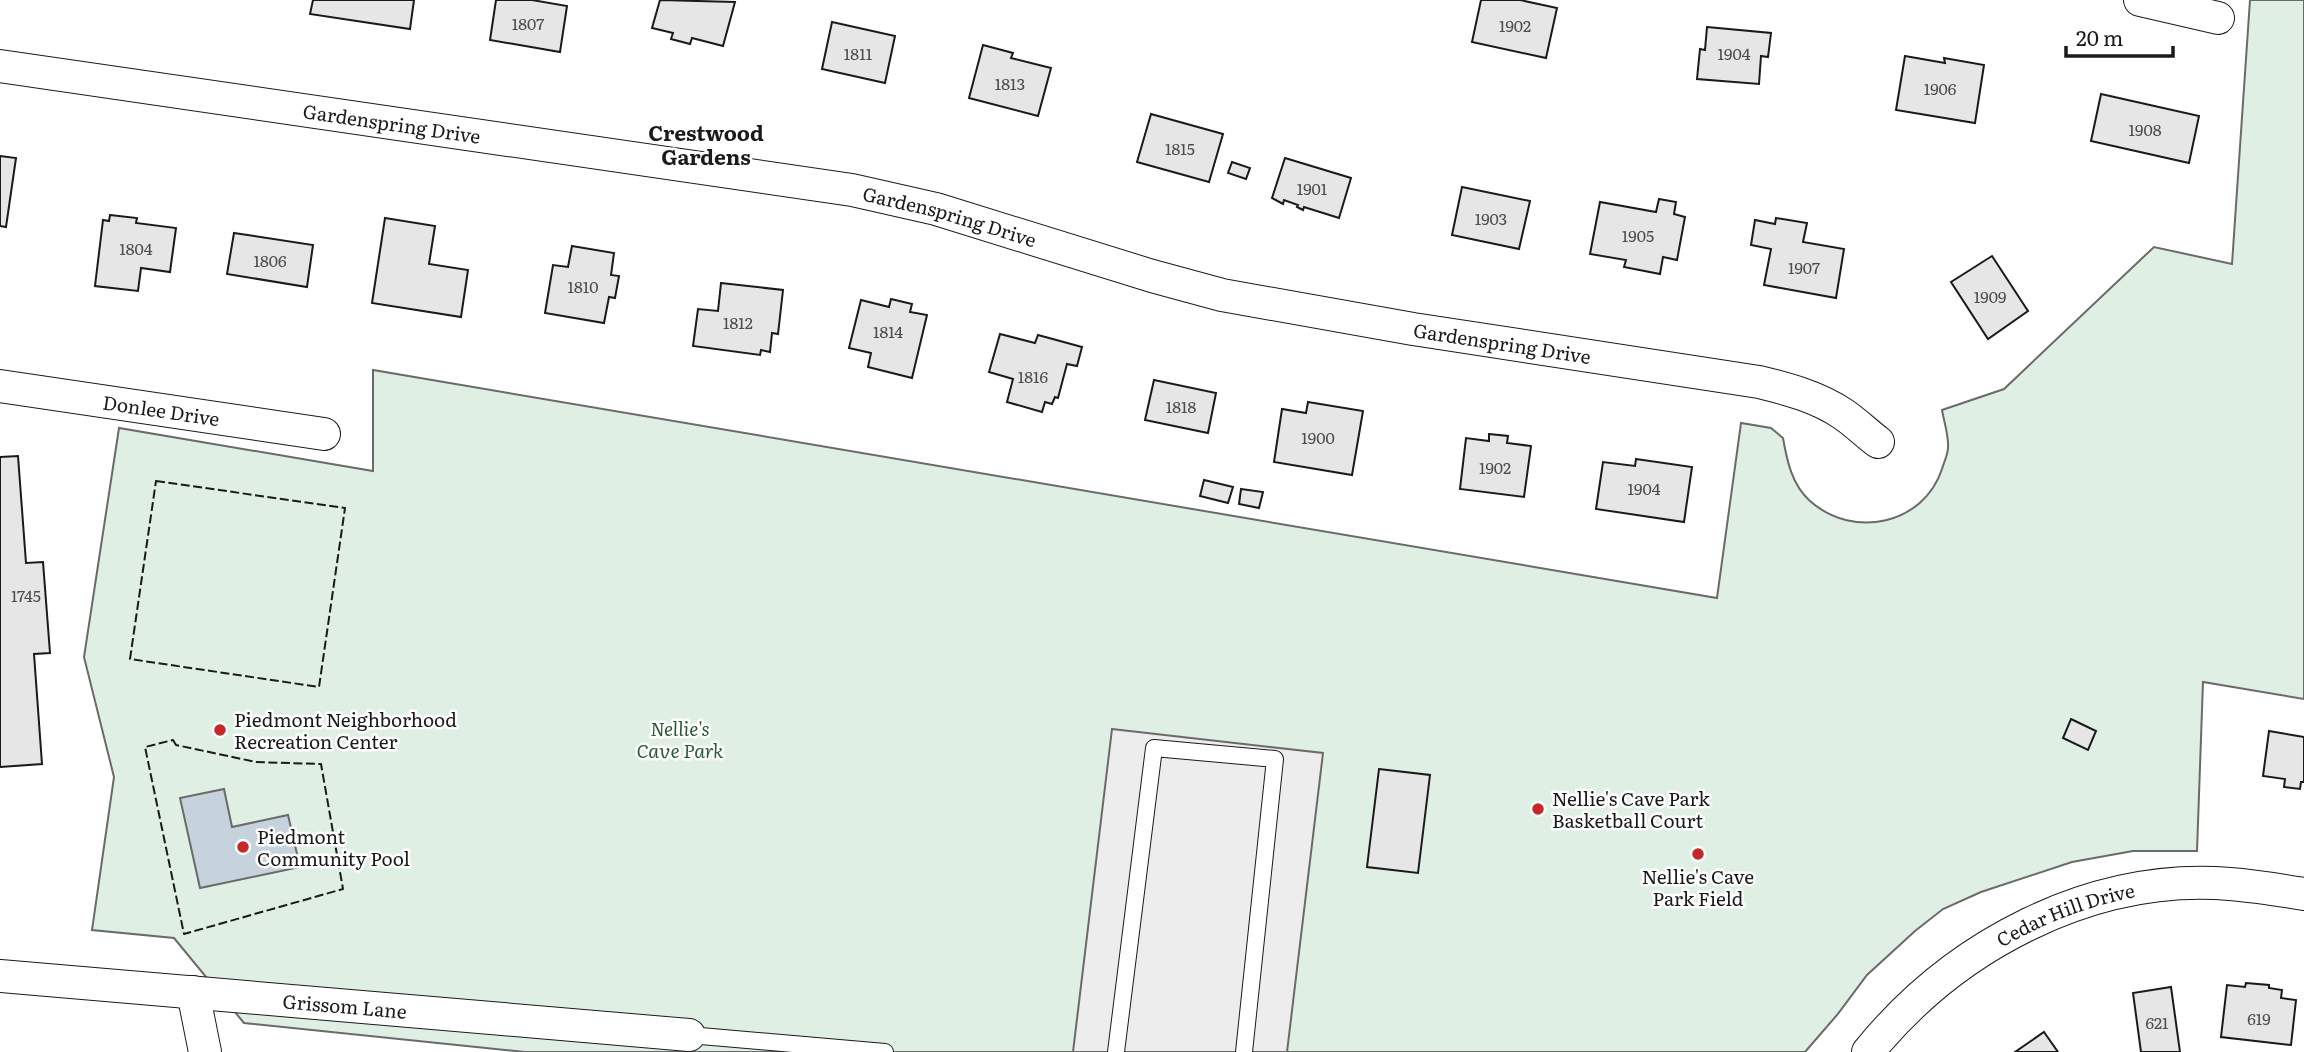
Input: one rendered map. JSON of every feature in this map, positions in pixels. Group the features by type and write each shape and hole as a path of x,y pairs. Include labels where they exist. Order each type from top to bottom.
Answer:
{"street":[{"path":"2140,0 2218,18"},
{"name":"Gardenspring Drive","path":"0,66 852,190 936,209 1222,295 1389,325 1759,382 1794,391 1827,405 1843,414 1878,442"},
{"name":"Donlee Drive","path":"0,386 324,434"},
{"name":"Cedar Hill Drive","path":"1868,1052 1899,1016 1968,958 2011,932 2069,907 2129,891 2191,884 2229,883 2304,894"},
{"name":"Grissom Lane","path":"0,976 689,1035"},
{"path":"193,992 205,1052"}],"lane":[{"path":"1116,1052 1154,748 1275,760 1244,1052"},
{"path":"689,1035 886,1052"}],"green space":[{"name":"Nellie's Cave Park","path":"2250,0 2304,0 2304,699 2203,682 2197,851 2133,851 2072,862 1981,892 1943,909 1867,975 1805,1052 525,1052 244,1023 174,938 92,930 114,777 84,657 119,428 373,471 373,370 1717,598 1741,423 1771,428 1783,438 1795,480 1810,501 1828,513 1847,520 1866,523 1886,520 1904,514 1920,503 1933,488 1948,450 1942,410 2004,389 2154,247 2232,264"}],"shaded area":[{"path":"1112,729 1323,753 1287,1052 1073,1052"},
{"name":"Piedmont Community Pool","path":"224,789 232,827 288,815 300,867 200,888 180,798"}],"building":[{"path":"313,0 414,0 410,29 310,14"},
{"path":"496,0 532,0 567,6 560,52 490,40"},
{"path":"660,0 735,2 723,46 692,38 690,44 671,39 673,33 652,28"},
{"path":"1481,0 1520,0 1557,8 1546,58 1472,42"},
{"path":"832,22 895,36 885,83 822,69"},
{"path":"1707,27 1771,33 1768,57 1761,56 1759,84 1697,79 1700,49 1705,50"},
{"path":"983,45 1013,53 1011,58 1051,68 1038,116 969,98"},
{"path":"1905,56 1945,63 1944,58 1984,65 1975,123 1896,110"},
{"path":"2101,94 2199,116 2189,163 2091,141"},
{"path":"1151,114 1223,134 1209,182 1137,162"},
{"path":"0,156 16,158 6,227 0,226"},
{"path":"1285,158 1351,178 1339,218 1304,207 1303,210 1297,207 1298,205 1284,200 1283,204 1272,198"},
{"path":"1232,162 1250,168 1246,179 1228,173"},
{"path":"1462,187 1530,201 1519,249 1452,235"},
{"path":"1659,199 1676,202 1674,214 1685,217 1677,260 1663,257 1660,274 1624,267 1626,260 1590,254 1600,202 1656,212"},
{"path":"110,215 137,218 136,223 176,228 170,272 141,268 138,291 95,286 103,220 109,221"},
{"path":"385,218 435,226 429,264 468,270 461,317 372,303"},
{"path":"1776,218 1807,223 1803,242 1844,249 1836,298 1764,285 1771,249 1751,245 1755,220 1775,224"},
{"path":"234,233 313,245 307,287 227,274"},
{"path":"572,246 614,253 611,275 619,276 615,298 609,297 604,323 545,313 553,265 568,267"},
{"path":"1992,256 2028,311 1988,339 1951,282"},
{"path":"721,283 783,290 778,334 772,333 770,352 761,350 760,355 693,346 698,309 718,311"},
{"path":"891,299 912,304 910,312 927,315 912,378 868,367 871,353 849,348 861,300 889,307"},
{"path":"1000,334 1035,343 1038,335 1082,347 1077,366 1067,364 1058,398 1055,397 1052,404 1045,402 1042,412 1007,402 1013,379 989,372"},
{"path":"1154,380 1216,393 1208,433 1145,420"},
{"path":"1308,402 1363,411 1352,475 1274,462 1282,409 1306,413"},
{"path":"1489,434 1508,436 1507,443 1531,446 1524,497 1460,489 1466,438 1489,441"},
{"path":"18,456 26,563 43,562 50,653 34,654 42,764 0,767 0,457"},
{"path":"1636,459 1692,467 1684,522 1596,509 1603,462 1635,466"},
{"path":"1204,480 1233,487 1228,503 1200,496"},
{"path":"1241,489 1263,492 1259,508 1239,504"},
{"path":"2071,719 2096,731 2088,750 2063,738"},
{"path":"2269,731 2304,737 2304,782 2301,782 2300,789 2284,787 2285,779 2263,776"},
{"path":"1379,769 1430,775 1418,873 1367,867"},
{"path":"2246,983 2269,985 2269,988 2282,990 2281,998 2296,1000 2291,1045 2221,1037 2227,985 2245,987"},
{"path":"2171,987 2180,1052 2141,1052 2133,993"},
{"path":"2044,1032 2058,1052 2015,1052"}],"fence":[{"path":"156,481 345,508 319,687 130,659 156,481"},
{"path":"173,740 176,745 256,762 321,764 343,889 184,934 145,747 173,740"}],"place":[{"name":"Piedmont Neighborhood Recreation Center","path":"220,730"},
{"name":"Nellie's Cave Park Basketball Court","path":"1538,809"},
{"name":"Piedmont Community Pool","path":"243,847"},
{"name":"Nellie's Cave Park Field","path":"1698,854"}],"district":[{"name":"Crestwood Gardens","path":"706,143"}]}
